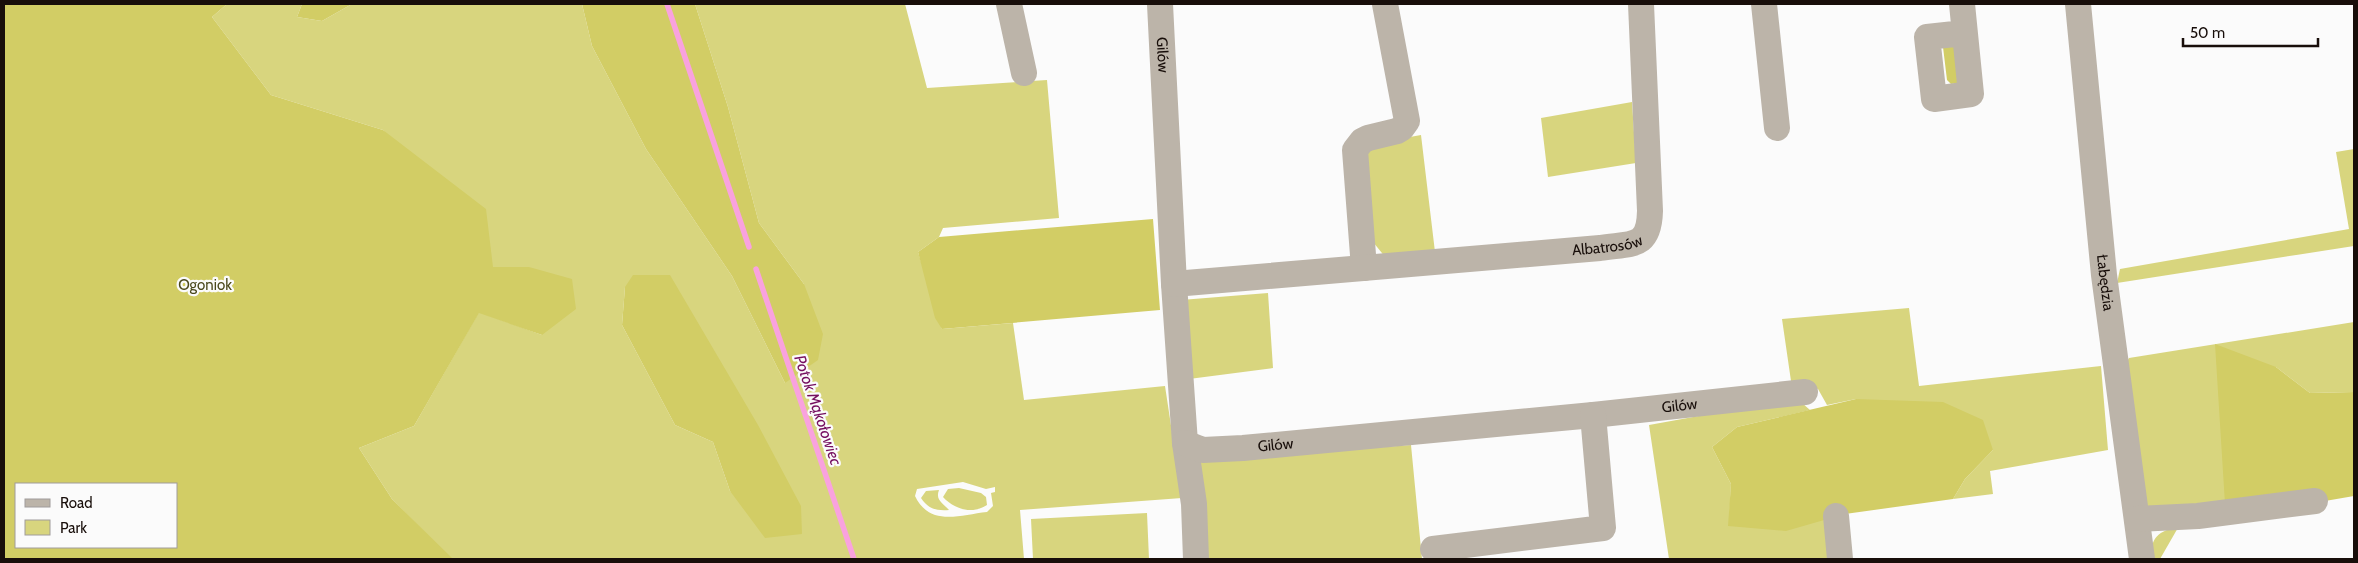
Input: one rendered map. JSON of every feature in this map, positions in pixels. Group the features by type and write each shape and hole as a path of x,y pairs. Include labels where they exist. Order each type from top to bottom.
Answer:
{"street":[{"path":"1009,4 1024,73"},
{"name":"Gilów","path":"1160,4 1174,284 1186,443 1203,450 1244,448 1593,415 1805,392"},
{"path":"1364,268 1355,150 1362,141 1397,131 1407,121 1385,4"},
{"name":"Albatrosów","path":"1174,284 1600,248 1632,243 1644,238 1650,228 1650,211 1641,4"},
{"path":"1764,4 1778,128"},
{"path":"1962,4 1964,33"},
{"name":"Łabędzia","path":"2078,4 2114,275 2142,559"},
{"path":"1433,549 1603,528 1593,415"},
{"path":"1186,443 1194,504 1196,559"},
{"path":"2137,520 2198,516 2315,501"},
{"path":"1836,516 1840,559"}],"green space":[{"name":"Ogoniok","path":"4,4 227,4 212,17 271,95 383,130 486,209 493,267 529,267 572,279 576,309 542,335 479,313 414,426 359,448 392,499 453,559 4,559"},
{"path":"227,4 302,4 297,17 322,21 352,4 582,4 592,46 646,149 732,276 785,383 804,284 759,223 728,107 695,4 905,4 927,88 1047,80 1059,218 943,228 939,237 918,252 942,329 1013,323 1024,400 1165,386 1182,498 1020,510 1024,559 450,558 392,499 359,448 414,426 479,312 542,335 529,267 492,267 383,130 271,95 212,17","holes":["625,287 802,534 730,491 713,442 675,425 622,325","963,482 986,489 995,487 995,492 991,493 993,506 987,512 946,517 929,512 921,506 915,496 917,489"]},
{"path":"302,4 352,4 322,21 297,17"},
{"path":"582,4 695,4 728,107 759,223 804,284 823,334 818,360 785,383 732,276 646,149 592,46"},
{"path":"1955,37 1962,82 1951,84 1947,80 1943,47"},
{"path":"1632,102 1636,163 1548,177 1541,118"},
{"path":"1421,135 1435,252 1386,258 1373,242 1363,156 1371,144"},
{"path":"2354,149 2354,246 2117,283 2120,269 2349,229 2336,152"},
{"path":"1153,219 1160,310 942,329 935,318 918,252 939,237"},
{"path":"633,275 670,275 758,425 801,506 802,534 765,538 730,491 713,442 675,425 622,325 625,287"},
{"path":"1268,293 1273,368 1189,379 1181,300"},
{"path":"1909,308 1919,386 2101,366 2108,450 1990,471 1993,494 1953,499 1965,479 1993,450 1856,399 1827,405 1818,389 1791,381 1782,319"},
{"path":"2354,322 2354,392 2310,393 2276,367 2225,504 2152,512 2141,501 2123,368 2129,358"},
{"path":"2215,344 2276,367 2310,393 2354,392 2354,496 2325,501 2225,504"},
{"path":"1856,399 1943,402 1983,420 1993,450 1965,479 1953,499 1845,514 1786,531 1728,526 1731,484 1712,447 1737,427"},
{"path":"1776,402 1802,403 1810,410 1737,427 1712,447 1731,484 1729,526 1828,518 1831,558 1669,559 1649,425"},
{"path":"1411,445 1422,559 1203,559 1194,461"},
{"path":"959,488 981,493 986,497 987,505 975,510 969,510 952,505 943,497 948,489"},
{"path":"939,490 939,499 949,510 933,508 927,505 921,498 926,491"},
{"path":"1147,513 1149,559 1033,559 1031,519"},
{"path":"2179,526 2160,559 2151,559 2152,545 2157,536 2166,530"}],"waterway":[{"name":"Potok Mąkołowiec","path":"667,4 749,247"},
{"name":"Potok Mąkołowiec","path":"756,269 854,559"}]}
